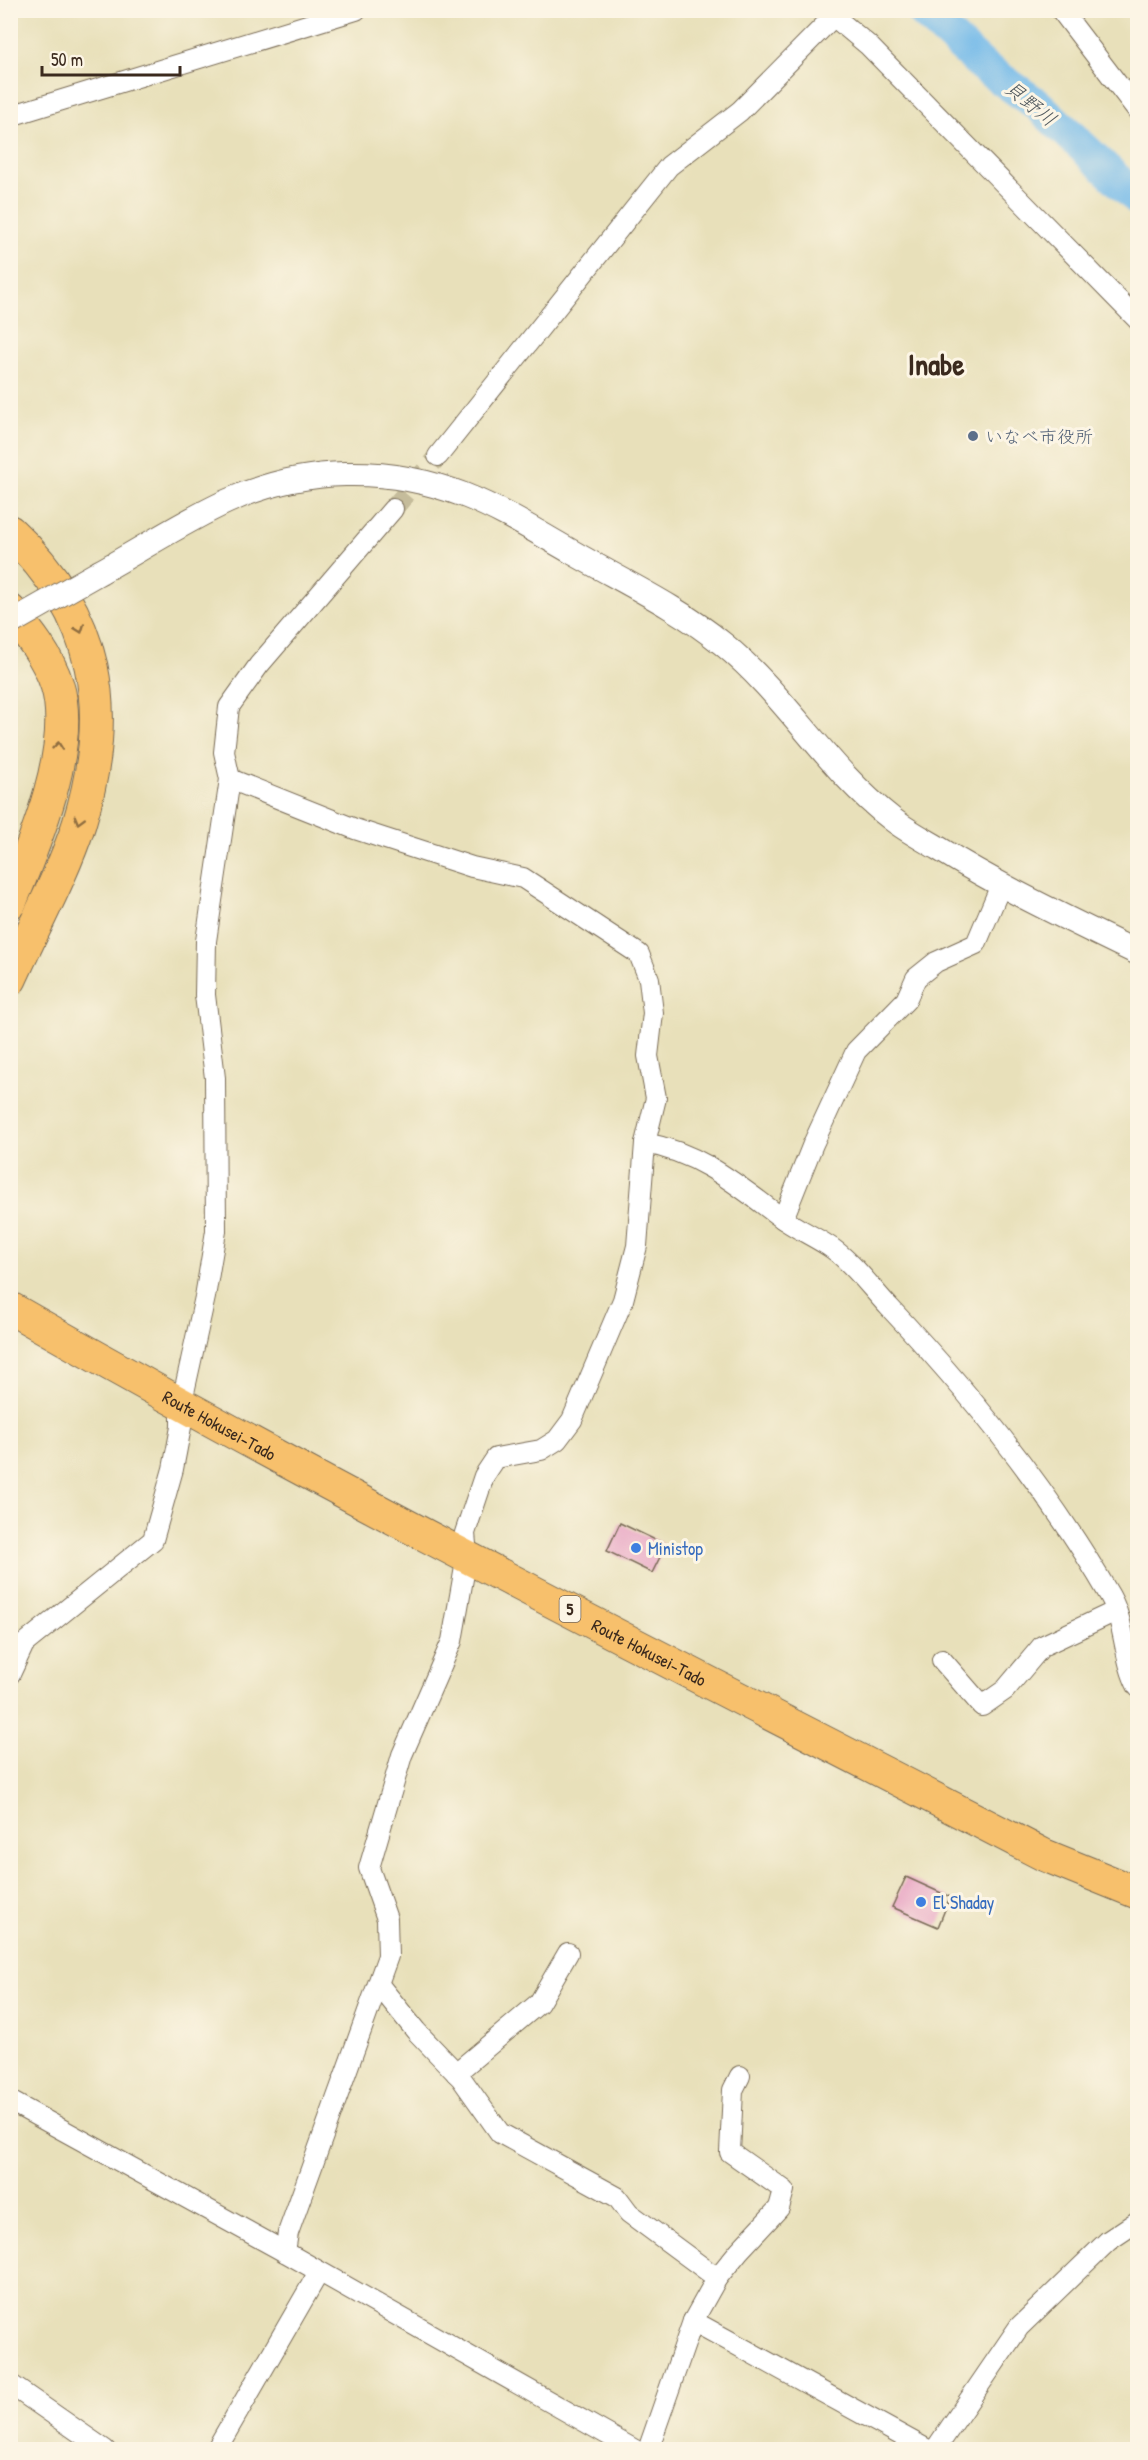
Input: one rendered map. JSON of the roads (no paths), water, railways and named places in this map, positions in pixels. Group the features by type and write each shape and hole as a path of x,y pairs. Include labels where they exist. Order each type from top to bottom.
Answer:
{"highway":[{"path":"10,532 51,575 73,609 88,652 96,694 98,731 78,825 10,979"},
{"path":"10,612 35,641 57,685 61,719 56,767 40,826 10,902"}],"main road":[{"name":"Route Hokusei-Tado","path":"10,1308 181,1406 467,1556 1044,1855 1137,1893"}],"street":[{"path":"10,116 356,10"},
{"path":"1061,10 1135,102"},
{"path":"438,456 669,166 740,111 830,14 868,45 1137,320"},
{"path":"10,623 226,502 271,484 323,473 373,474 426,482 465,495 503,513 683,616 723,643 762,681 837,769 892,819 1001,885 1137,954"},
{"path":"10,1674 24,1644 153,1540 182,1427 181,1406 206,1297 216,1231 215,1078 205,995 206,941 231,779 224,752 229,707 259,665 393,509"},
{"path":"231,779 354,829 472,867 523,878 639,954 649,979 653,1013 648,1056 656,1098 645,1143 637,1246 626,1289 572,1420 557,1440 541,1450 496,1458 484,1476 465,1533 467,1556 452,1641 402,1755 369,1868 387,1919 388,1956 288,2233 285,2252"},
{"path":"783,1220 813,1144 856,1051 906,1000 916,978 936,962 976,944 1001,885"},
{"path":"645,1143 665,1147 713,1167 783,1220 835,1250 933,1354 1017,1459 1065,1525 1116,1611 1137,1687"},
{"path":"942,1660 982,1706 1005,1690 1042,1646 1116,1611"},
{"path":"456,2073 539,2003 568,1953"},
{"path":"379,1985 416,2031 456,2073 500,2133 617,2197 628,2213 717,2278"},
{"path":"648,2450 693,2321 717,2278 738,2250 779,2208 784,2190 730,2152 733,2090 740,2076"},
{"path":"10,2101 285,2252 635,2450"},
{"path":"935,2450 1019,2327 1108,2241 1137,2221"},
{"path":"216,2450 319,2272"},
{"path":"693,2321 927,2450"},
{"path":"10,2384 105,2450"}],"waterway":[{"name":"貝野川","path":"921,10 984,67 1038,105 1138,199"}],"tunnel":[{"path":"393,509 438,456"}],"place":[{"name":"いなべ市役所","path":"973,436"},
{"name":"Ministop","path":"636,1548"},
{"name":"El Shaday","path":"921,1902"}],"district":[{"name":"Inabe","path":"936,364"}]}
